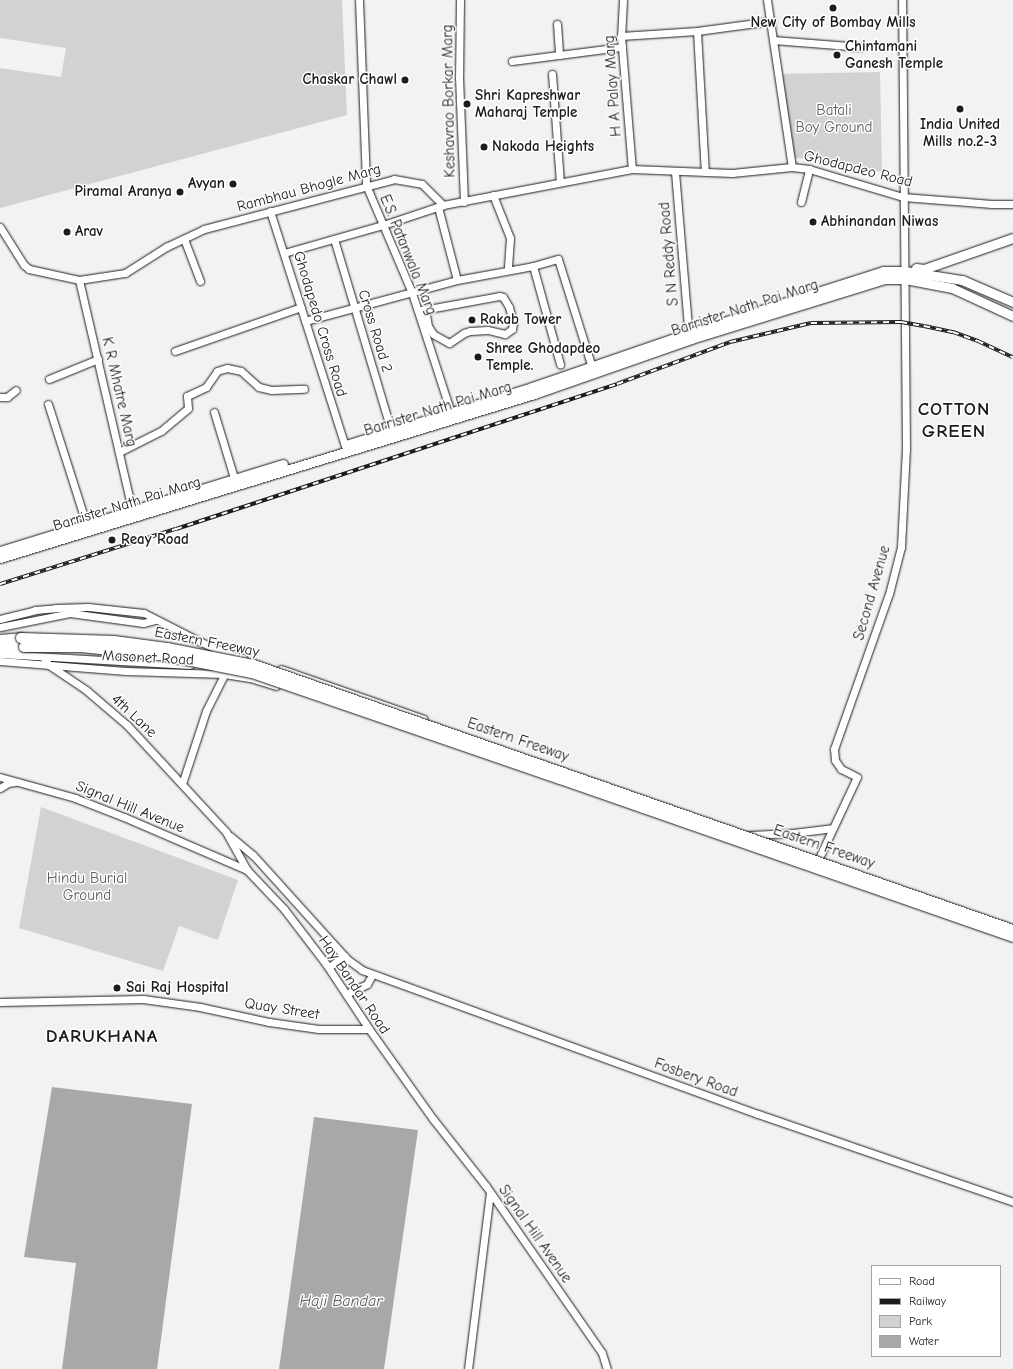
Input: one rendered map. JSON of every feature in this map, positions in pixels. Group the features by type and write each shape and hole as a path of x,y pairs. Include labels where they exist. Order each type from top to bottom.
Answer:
{"highway":[{"name":"Eastern Freeway","path":"0,640 55,638 114,641 167,648 254,665 1013,928"},
{"name":"Eastern Freeway","path":"0,648 81,647 166,656 252,674 560,778 1013,939"}],"main road":[{"path":"905,275 919,267 921,263 1013,233"},
{"path":"919,267 924,269 1013,238"},
{"name":"Barrister Nath Pai Marg","path":"0,558 362,443 452,416 532,387 593,370 877,273 890,270 905,275"},
{"path":"905,275 962,280 1013,302"},
{"path":"905,275 952,288 1013,316"},
{"name":"Barrister Nath Pai Marg","path":"0,551 234,478 345,446 362,443 391,430 452,416"}],"street":[{"name":"E.S. Patanwala Marg","path":"359,0 366,185 412,293 452,416"},
{"name":"Keshavrao Borkar Marg","path":"460,0 459,77 464,202"},
{"name":"H A Palay Marg","path":"623,0 621,36 632,169"},
{"path":"284,253 383,225 440,206 632,169 675,172 732,173 792,167 767,0"},
{"path":"902,0 905,275"},
{"path":"621,36 697,31 771,21"},
{"path":"556,24 559,55"},
{"path":"697,31 705,172"},
{"path":"774,40 862,47"},
{"path":"512,61 622,47"},
{"path":"552,74 560,182"},
{"name":"Ghodapdeo Road","path":"792,167 809,169 903,197 992,204 1013,204"},
{"path":"801,202 809,169"},
{"name":"S N Reddy Road","path":"675,172 689,336"},
{"name":"Rambhau Bhogle Marg","path":"0,227 28,269 79,280 125,272 166,248 204,229 270,210 394,179 422,184 440,206"},
{"path":"493,195 510,238 508,270"},
{"path":"440,206 457,280"},
{"name":"Ghodapedo Cross Road","path":"270,210 345,446"},
{"path":"184,239 200,281"},
{"name":"Cross Road 2","path":"334,239 391,430"},
{"path":"305,321 457,280 533,266 558,259 593,370"},
{"path":"533,266 560,364"},
{"name":"Second Avenue","path":"820,858 832,828 857,777 841,769 835,760 834,749 889,594 900,547 906,449 905,275"},
{"name":"K R Mhatre Marg","path":"79,280 132,510"},
{"path":"418,310 499,296 502,297 509,307 513,323 512,329 505,334 487,330 470,331 464,333 449,343 433,334 428,326 425,309"},
{"path":"175,351 301,307"},
{"path":"48,379 98,359"},
{"path":"119,452 161,431 188,408 187,396 206,387 217,371 227,368 241,371 259,387 272,390 304,388"},
{"path":"0,397 7,397 16,390"},
{"path":"48,404 86,523"},
{"path":"214,412 234,478"},
{"path":"0,619 35,610 88,607 144,613 155,620 233,656 256,661 355,694 750,835 820,858 1013,928"},
{"path":"0,627 70,613 143,623 155,620"},
{"path":"0,654 192,665 233,656"},
{"path":"182,784 206,711 233,656"},
{"path":"43,657 49,665"},
{"name":"4th Lane","path":"0,661 49,665 86,690 127,725 226,832 253,855 344,956 362,970 372,975"},
{"name":"Masonet Road","path":"49,665 126,671 224,674 250,678 359,714 1013,939"},
{"name":"Signal Hill Avenue","path":"0,777 75,798 119,815 248,870"},
{"path":"0,788 8,783 19,782"},
{"path":"750,835 793,833 832,828"},
{"name":"4th Lane","path":"226,832 248,870"},
{"path":"745,847 750,835"},
{"name":"Hay Bandar Road","path":"248,870 284,908 328,967 369,1029 433,1119"},
{"path":"328,967 344,956"},
{"path":"346,994 367,984 372,975"},
{"name":"Fosbery Road","path":"372,975 765,1117 1013,1202"},
{"name":"Quay Street","path":"0,1002 143,999 200,1007 290,1025 319,1029 369,1029"},
{"name":"Signal Hill Avenue","path":"433,1119 490,1193 602,1354 607,1369"},
{"path":"468,1369 490,1193"}],"green space":[{"path":"0,0 342,0 347,115 0,208 0,68 61,77 66,48 0,38"},
{"name":"Batali Boy Ground","path":"880,72 882,172 793,157 779,74"},
{"name":"Hindu Burial Ground","path":"41,807 238,880 218,940 179,926 163,971 19,928"}],"water":[{"path":"52,1087 192,1104 157,1369 62,1369 76,1263 24,1257"},
{"name":"Haji Bandar","path":"314,1117 418,1130 384,1369 279,1369"}],"railway":[{"path":"0,584 176,529 617,384 730,342 811,323 901,322 953,332 978,341 1013,357"}],"place":[{"name":"New City of Bombay Mills","path":"833,8"},
{"name":"Chintamani Ganesh Temple","path":"837,55"},
{"name":"Chaskar Chawl","path":"405,80"},
{"name":"Shri Kapreshwar Maharaj Temple","path":"467,104"},
{"name":"India United Mills no.2-3","path":"960,109"},
{"name":"Nakoda Heights","path":"484,147"},
{"name":"Avyan","path":"233,184"},
{"name":"Piramal Aranya","path":"180,192"},
{"name":"Abhinandan Niwas","path":"813,222"},
{"name":"Arav","path":"67,232"},
{"name":"Rakab Tower","path":"472,320"},
{"name":"Shree Ghodapdeo Temple.","path":"478,357"},
{"name":"Reay Road","path":"112,540"},
{"name":"Sai Raj Hospital","path":"117,988"}],"district":[{"name":"COTTON GREEN","path":"954,421"},
{"name":"DARUKHANA","path":"102,1037"}]}
